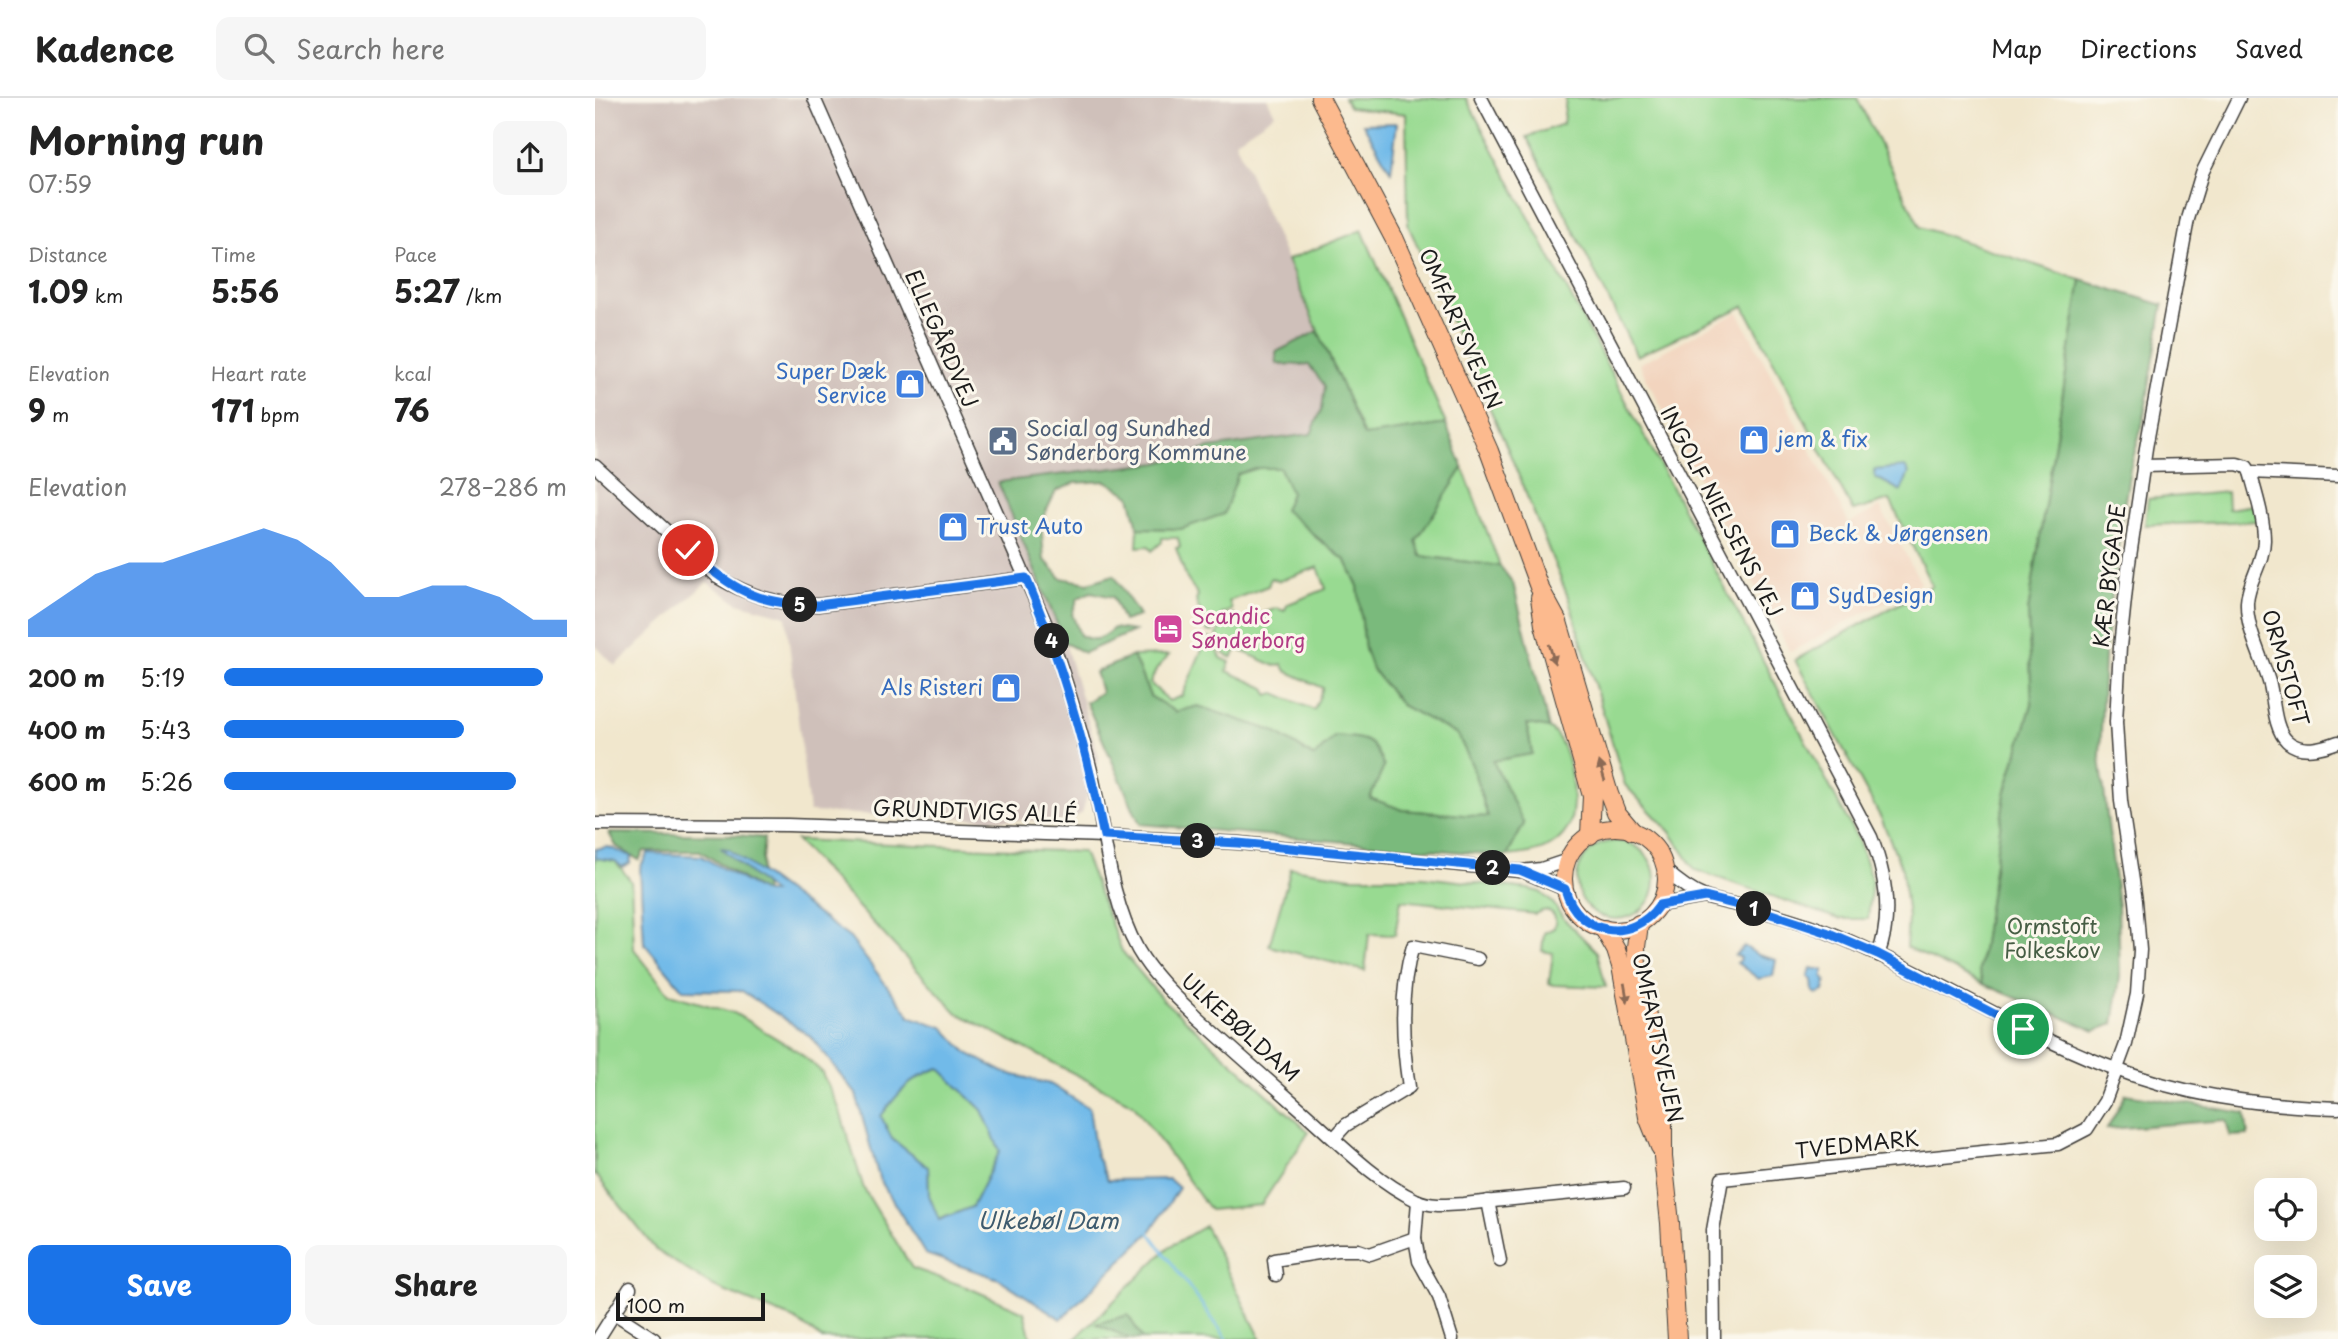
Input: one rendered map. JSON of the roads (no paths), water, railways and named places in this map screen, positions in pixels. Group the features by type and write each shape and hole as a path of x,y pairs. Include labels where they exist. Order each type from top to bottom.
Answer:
{"highway":[{"name":"OMFARTSVEJEN","path":"1320,98 1395,240 1489,451 1539,587 1558,622 1609,794 1616,811 1632,831"},
{"name":"OMFARTSVEJEN","path":"1539,587 1544,625 1592,796 1590,835"},
{"name":"OMFARTSVEJEN","path":"1639,924 1637,965 1663,1115 1663,1157 1671,1223 1677,1339"},
{"name":"OMFARTSVEJEN","path":"1604,929 1616,950 1621,966 1648,1117 1663,1157"}],"main road":[{"path":"1607,829 1632,831 1645,838 1656,849 1665,870 1665,885 1654,913 1639,924 1622,930 1604,929 1582,918 1571,905 1565,889 1564,873 1568,859 1575,848 1590,835 1607,829"}],"street":[{"name":"ELLEGÅRDVEJ","path":"814,98 1026,578 1063,673 1091,771 1104,836"},
{"name":"INGOLF NIELSENS VEJ","path":"1481,98 1871,837 1887,890 1886,927 1878,954"},
{"name":"KÆR BYGADE","path":"2118,1070 2137,994 2140,950 2136,901 2121,801 2116,722 2126,583 2143,466 2188,219 2202,173 2239,98"},
{"path":"2143,466 2237,464 2247,467 2251,472 2338,476"},
{"path":"595,466 717,577 741,591 761,598 788,605 818,605 1026,578"},
{"name":"ORMSTOFT","path":"2251,472 2264,541 2263,553 2248,592 2247,606 2279,727 2285,740 2296,746 2310,749 2338,743"},
{"name":"GRUNDTVIGS ALLÉ","path":"595,824 787,825 1104,836 1238,843 1520,870 1541,869 1568,859"},
{"name":"ULKEBØLDAM","path":"1104,836 1123,916 1138,949 1152,971 1227,1044 1378,1176 1418,1201 1439,1205 1624,1188"},
{"name":"GRUNDTVIGS ALLÉ","path":"1520,870 1565,889"},
{"path":"1665,870 1705,897 1792,920 1878,954 2023,1029 2118,1070 2221,1099 2276,1106 2338,1108"},
{"path":"1659,905 1705,897"},
{"path":"1333,1138 1346,1125 1409,1087 1403,1051 1406,969 1413,946 1478,959"},
{"name":"TVEDMARK","path":"1714,1339 1713,1230 1722,1179 2058,1144 2087,1129 2105,1101 2118,1070"},
{"path":"1418,1201 1415,1238 1419,1261 1439,1297 1452,1339"},
{"path":"1488,1201 1500,1261"},
{"path":"1276,1275 1275,1260 1337,1250 1358,1250 1370,1254 1415,1238"},
{"path":"598,1339 630,1288"},
{"path":"614,1313 654,1339"}],"water":[{"path":"1397,123 1391,172 1363,124"},
{"path":"1905,467 1909,473 1901,491 1875,477 1874,470"},
{"path":"608,847 631,856 630,863 622,867 615,861 595,858 595,849"},
{"name":"Ulkebøl Dam","path":"721,848 728,849 850,938 911,1017 943,1027 967,1053 1003,1072 1050,1084 1089,1108 1096,1155 1108,1180 1169,1179 1179,1188 1150,1232 1061,1319 999,1279 925,1254 879,1178 856,1094 810,1036 742,991 683,990 644,943 640,868 648,853 701,856 765,893 773,893","holes":["939,1068 982,1110 1000,1151 972,1207 939,1220 929,1195 928,1167 892,1139 881,1116 906,1087 929,1071"]},
{"path":"1744,946 1758,955 1776,960 1773,976 1759,979 1737,963 1740,957 1735,955"},
{"path":"1811,968 1823,970 1826,981 1824,991 1817,994 1813,991 1812,980 1808,977"}],"waterway":[{"path":"1149,1232 1227,1339"}],"place":[{"name":"Super Dæk Service","path":"910,384"},
{"name":"jem & fix","path":"1754,440"},
{"name":"Social og Sundhed Sønderborg Kommune","path":"1003,441"},
{"name":"Trust Auto","path":"953,527"},
{"name":"Beck & Jørgensen","path":"1785,534"},
{"name":"SydDesign","path":"1805,596"},
{"name":"Scandic Sønderborg","path":"1168,629"},
{"name":"Als Risteri","path":"1006,688"}],"park label":[{"name":"Ormstoft Folkeskov","path":"2052,939"}]}
